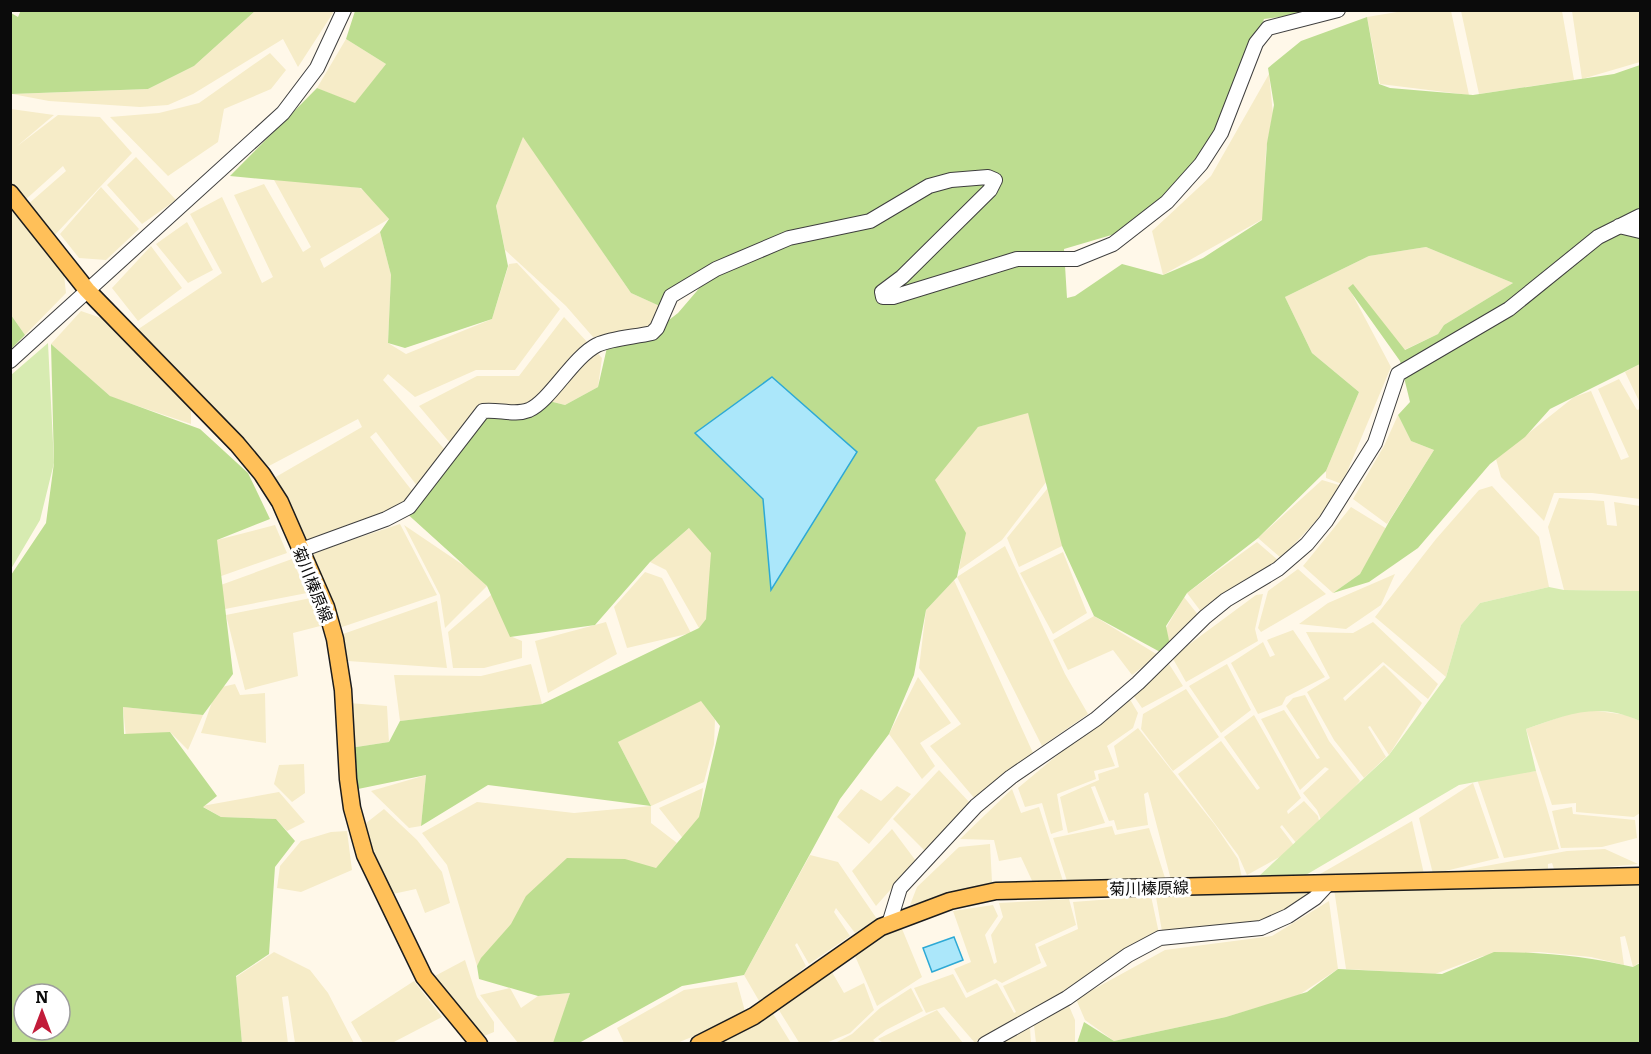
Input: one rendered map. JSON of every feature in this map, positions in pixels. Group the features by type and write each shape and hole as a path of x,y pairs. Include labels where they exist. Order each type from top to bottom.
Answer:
{"main road":[{"name":"菊川榛原線","path":"10,193 87,290 250,459 280,501 326,607 335,639 343,690 350,789 365,855 424,977 479,1044"},
{"name":"菊川榛原線","path":"699,1044 754,1016 869,935 889,924 950,901 996,891 1641,876"}],"street":[{"path":"10,361 283,114 322,60 344,10"},
{"path":"301,550 386,519 409,507 483,411 496,410 517,414 532,409 582,357 597,345 652,333 657,328 671,296 691,282 789,238 870,221 929,186 951,180 988,177 995,180 990,190 902,277 882,292 883,297 893,297 1017,259 1076,259 1113,244 1167,202 1200,164 1221,133 1256,43 1268,28 1338,10"},
{"path":"889,924 900,888 976,806 1011,777 1096,719 1138,683 1205,617 1226,600 1278,569 1307,544 1326,521 1375,443 1398,374 1509,309 1598,237 1641,216"},
{"path":"1619,226 1641,231"},
{"path":"985,1044 1067,998 1128,955 1160,938 1262,928 1288,916 1315,898 1328,884"}],"shaded area":[{"path":"255,11 332,11 333,13 298,67 283,39 193,94 168,105 140,107 49,101 12,94 148,89 194,66"},
{"path":"1403,11 1451,11 1469,95 1380,84 1367,17"},
{"path":"1461,11 1562,11 1574,80 1479,94"},
{"path":"1572,11 1640,11 1640,62 1582,79"},
{"path":"346,39 386,64 355,104 317,88"},
{"path":"270,53 286,70 271,89 224,109 218,142 168,176 110,117 159,113 199,103"},
{"path":"1269,74 1273,114 1266,150 1263,219 1163,275 1152,231 1211,176"},
{"path":"11,109 54,115 16,147 58,115 100,117 132,153 51,239 26,206 66,171 63,166 24,201 11,185"},
{"path":"523,136 631,293 664,308 657,328 638,336 593,337 566,306 505,250 496,206"},
{"path":"136,157 176,200 142,224 107,185"},
{"path":"273,178 360,188 379,204 389,219 320,259 324,268 380,232 391,275 388,343 406,354 492,319 509,264 517,263 560,309 515,370 476,370 415,397 388,374 383,380 446,451 421,491 376,432 370,437 413,492 403,510 306,544 274,478 362,427 358,419 267,467 134,332 222,273 190,214 222,197 262,283 273,277 234,195 264,184 303,252 311,247"},
{"path":"101,187 139,229 106,260 79,258 60,234"},
{"path":"10,204 64,275 66,293 25,335 11,315"},
{"path":"187,222 213,270 188,283 156,244"},
{"path":"151,246 182,288 138,321 112,288"},
{"path":"1426,247 1513,283 1444,325 1438,334 1404,350 1353,285 1349,288 1391,367 1342,484 1326,478 1326,471 1359,392 1312,353 1285,297 1369,256"},
{"path":"81,311 104,319 191,408 191,424 111,397 51,344"},
{"path":"564,317 602,358 598,387 565,405 537,398 532,409 451,444 419,406 477,376 519,376"},
{"path":"1640,364 1640,403 1625,372"},
{"path":"1619,379 1637,410 1640,409 1640,499 1592,493 1554,493 1544,521 1501,477 1496,459 1574,397 1591,391 1621,460 1629,457 1598,389"},
{"path":"1028,412 1050,477 1002,540 959,570 964,542 927,478 978,427"},
{"path":"1398,415 1411,441 1434,450 1387,524 1353,499 1384,446"},
{"path":"1322,480 1342,486 1316,521 1281,558 1258,538"},
{"path":"1052,483 1060,501 1062,546 1019,567 1007,538"},
{"path":"1492,486 1539,537 1549,587 1480,603 1461,625 1446,677 1375,617 1436,539 1479,490"},
{"path":"1559,498 1604,501 1607,525 1617,526 1614,502 1640,506 1640,591 1564,590 1548,527"},
{"path":"1351,507 1387,529 1360,574 1333,593 1303,566"},
{"path":"400,524 437,595 339,628 309,554"},
{"path":"275,525 287,553 210,580 217,540"},
{"path":"404,525 472,571 487,586 445,628 440,595"},
{"path":"689,528 709,538 713,570 706,619 699,628 666,570 650,562"},
{"path":"1257,542 1279,561 1244,580 1202,613 1187,593"},
{"path":"1005,546 1065,674 1088,714 1042,746 957,577"},
{"path":"1063,552 1087,613 1053,634 1020,573"},
{"path":"292,559 307,593 225,609 218,586"},
{"path":"1298,569 1326,594 1261,632 1258,628 1268,591"},
{"path":"645,572 662,578 691,633 627,648 614,607"},
{"path":"1395,574 1381,605 1346,629 1299,624 1328,603"},
{"path":"954,580 1034,755 975,799 930,746 961,724 919,668 926,610"},
{"path":"498,589 510,636 522,641 522,658 484,668 453,668 448,632"},
{"path":"1263,594 1255,629 1258,641 1186,682 1172,657 1256,595"},
{"path":"1184,597 1199,616 1170,647 1166,628"},
{"path":"311,598 324,625 293,633 298,676 245,690 226,615"},
{"path":"437,601 447,668 348,661 343,634"},
{"path":"1094,616 1158,655 1132,675 1113,650 1068,670 1053,640"},
{"path":"606,622 617,654 548,693 535,641"},
{"path":"1373,622 1438,684 1428,699 1383,662 1343,698 1345,701 1384,665 1422,703 1389,755 1370,726 1368,727 1386,757 1364,778 1334,740 1307,692 1330,678 1306,632 1353,633"},
{"path":"1293,630 1325,677 1286,697 1282,705 1258,714 1231,663 1263,642 1270,657 1275,655 1267,640"},
{"path":"531,664 542,704 400,721 394,675 481,676"},
{"path":"1169,664 1183,686 1142,708 1133,695"},
{"path":"1227,664 1251,710 1221,733 1189,686"},
{"path":"918,677 951,723 920,743 935,766 922,779 889,734"},
{"path":"235,684 240,695 265,693 266,743 201,733 217,688"},
{"path":"1186,689 1219,737 1173,771 1141,729 1143,714"},
{"path":"1305,695 1329,741 1360,781 1323,824 1317,810 1303,793 1329,769 1325,767 1300,790 1261,719 1284,710 1317,759 1320,758 1286,706 1293,698"},
{"path":"1128,696 1138,713 1133,728 1107,746 1115,766 1094,771 1096,779 1057,794 1063,830 1051,834 1042,803 1025,807 1018,788"},
{"path":"701,700 715,720 714,744 704,782 651,806 618,742"},
{"path":"349,703 387,706 389,742 350,748"},
{"path":"123,707 203,715 188,750 170,732 126,738"},
{"path":"1583,709 1627,715 1640,721 1640,813 1634,817 1576,812 1576,803 1552,805 1526,729"},
{"path":"1254,715 1301,798 1287,811 1288,814 1304,801 1318,816 1320,826 1297,844 1282,825 1280,827 1296,848 1247,875 1238,855 1178,774 1221,741 1257,790 1260,788 1224,737"},
{"path":"1138,728 1215,825 1238,859 1242,878 1171,880 1148,792 1144,794 1148,825 1117,830 1114,820 1109,821 1095,786 1091,787 1105,823 1068,833 1060,797 1099,780 1098,774 1119,767 1114,746"},
{"path":"304,764 305,793 292,802 274,784 279,765"},
{"path":"939,770 971,804 926,852 893,819"},
{"path":"1536,771 1559,849 1504,858 1477,779"},
{"path":"426,775 421,826 409,828 371,791"},
{"path":"1473,783 1499,858 1433,874 1419,818"},
{"path":"897,786 911,794 869,844 837,817 861,789 881,801"},
{"path":"703,788 697,839 689,846 659,808"},
{"path":"1012,789 1021,813 1039,807 1063,881 1035,887 1021,857 999,861 994,840 960,839"},
{"path":"279,792 305,822 287,831 276,819 221,817 202,806"},
{"path":"477,802 574,813 651,806 651,823 677,843 656,868 513,931 477,966 447,865 422,833"},
{"path":"1572,807 1573,814 1635,820 1637,838 1602,847 1561,848 1552,811"},
{"path":"384,809 417,840 442,872 450,903 425,913 416,889 388,895 361,827"},
{"path":"1412,821 1424,874 1315,877"},
{"path":"1112,826 1115,835 1149,828 1166,881 1068,884 1053,838"},
{"path":"892,829 916,861 876,906 852,871"},
{"path":"347,831 352,870 301,892 277,888 280,866 301,841 331,832"},
{"path":"990,844 992,882 910,905 917,887 959,847"},
{"path":"1605,849 1638,864 1555,872 1552,863 1548,864 1548,871 1459,871 1567,851"},
{"path":"810,855 838,862 877,919 855,933 836,908 834,912 850,936 809,964 797,943 795,945 806,966 762,1006 744,975"},
{"path":"1640,882 1640,962 1633,967 1625,936 1620,937 1624,965 1591,957 1539,952 1483,956 1435,974 1346,969 1334,889"},
{"path":"1319,890 1261,928 1163,937 1156,897"},
{"path":"1151,896 1160,938 1067,998 1026,1013 975,1043 944,1007 926,1013 914,988 953,974 966,998 997,983 1014,1013 1016,1012 1003,986 1047,966 1038,947 1078,929 1073,902"},
{"path":"1069,899 1076,925 1035,944 1041,963 1002,983 995,979 967,993 954,969 971,962 953,911 993,905 998,916 985,935 994,964 997,962 991,935 1003,917 999,903"},
{"path":"1329,901 1338,969 1299,995 1226,1017 1114,1041 1085,1020 1076,999 1165,950 1272,936"},
{"path":"900,924 922,977 877,1006 855,956"},
{"path":"274,952 310,970 328,993 354,1043 295,1043 288,996 282,997 288,1043 242,1043 236,977"},
{"path":"465,960 477,997 494,1022 494,1032 479,1038 433,977"},
{"path":"832,972 844,993 864,983 874,1010 850,1033 826,1043 800,1044 777,1007"},
{"path":"414,981 442,1017 392,1043 363,1043 351,1022"},
{"path":"737,982 746,1015 677,1043 624,1043 617,1028 684,990"},
{"path":"510,988 521,1008 538,996 570,993 554,1044 518,1043 480,995"},
{"path":"911,988 923,1011 886,1030 873,1040 876,1043 870,1043 872,1041 868,1044 837,1042 852,1034 880,1008"},
{"path":"1069,1006 1075,1020 1075,1043 1036,1043 1034,1025"},
{"path":"937,1010 963,1043 883,1043 878,1039"},
{"path":"772,1012 791,1043 710,1044"},
{"path":"1030,1028 1031,1043 999,1043"}],"green space":[{"path":"21,10 255,11 194,66 148,89 11,94 11,13 18,17"},
{"path":"355,11 1326,11 1264,19 1223,128 1180,187 1125,231 1064,249 1067,298 1075,296 1122,264 1163,275 1203,258 1262,220 1267,143 1274,105 1268,68 1301,41 1367,17 1379,84 1390,88 1473,95 1614,74 1640,65 1640,364 1550,409 1525,437 1490,464 1418,548 1369,582 1333,593 1360,574 1390,520 1434,450 1411,441 1398,415 1410,402 1400,361 1348,288 1353,284 1405,350 1438,334 1444,325 1513,283 1426,247 1369,256 1285,297 1312,353 1359,392 1326,471 1258,538 1187,593 1166,626 1170,645 1162,653 1094,616 1062,546 1028,413 978,427 935,480 966,533 957,577 926,610 914,675 889,734 840,799 744,975 682,986 579,1043 553,1043 570,993 538,996 479,979 477,966 481,958 511,924 526,896 567,858 625,859 656,868 699,817 720,726 701,701 618,742 651,806 488,785 421,826 426,775 358,789 350,748 389,742 400,721 542,704 699,628 706,619 711,553 689,528 650,562 595,625 510,637 487,586 403,510 483,411 517,414 537,398 565,405 598,387 608,343 652,333 678,313 714,271 664,308 631,293 523,137 496,206 508,266 492,319 405,348 388,343 391,275 380,232 389,219 361,188 230,176 317,88 355,103 386,64 346,39"},
{"path":"11,315 25,335 10,349"},
{"path":"48,343 54,463 40,520 11,569 11,375"},
{"path":"51,344 110,396 200,429 248,473 270,519 217,540 233,674 203,715 123,707 124,734 170,732 217,796 203,807 221,817 276,819 295,841 275,867 269,954 236,976 242,1043 11,1043 11,575 46,523 54,463"},
{"path":"1549,587 1564,590 1640,591 1640,721 1624,715 1596,711 1569,715 1526,729 1536,771 1459,785 1299,879 1258,877 1389,755 1446,677 1461,625 1480,603"},
{"path":"1494,952 1564,955 1633,967 1640,963 1640,1043 1077,1043 1084,1022 1114,1041 1226,1017 1307,992 1338,969 1442,974"}],"water":[{"path":"772,377 857,452 771,590 763,499 695,433"},
{"path":"954,937 963,960 932,972 923,948"}]}
